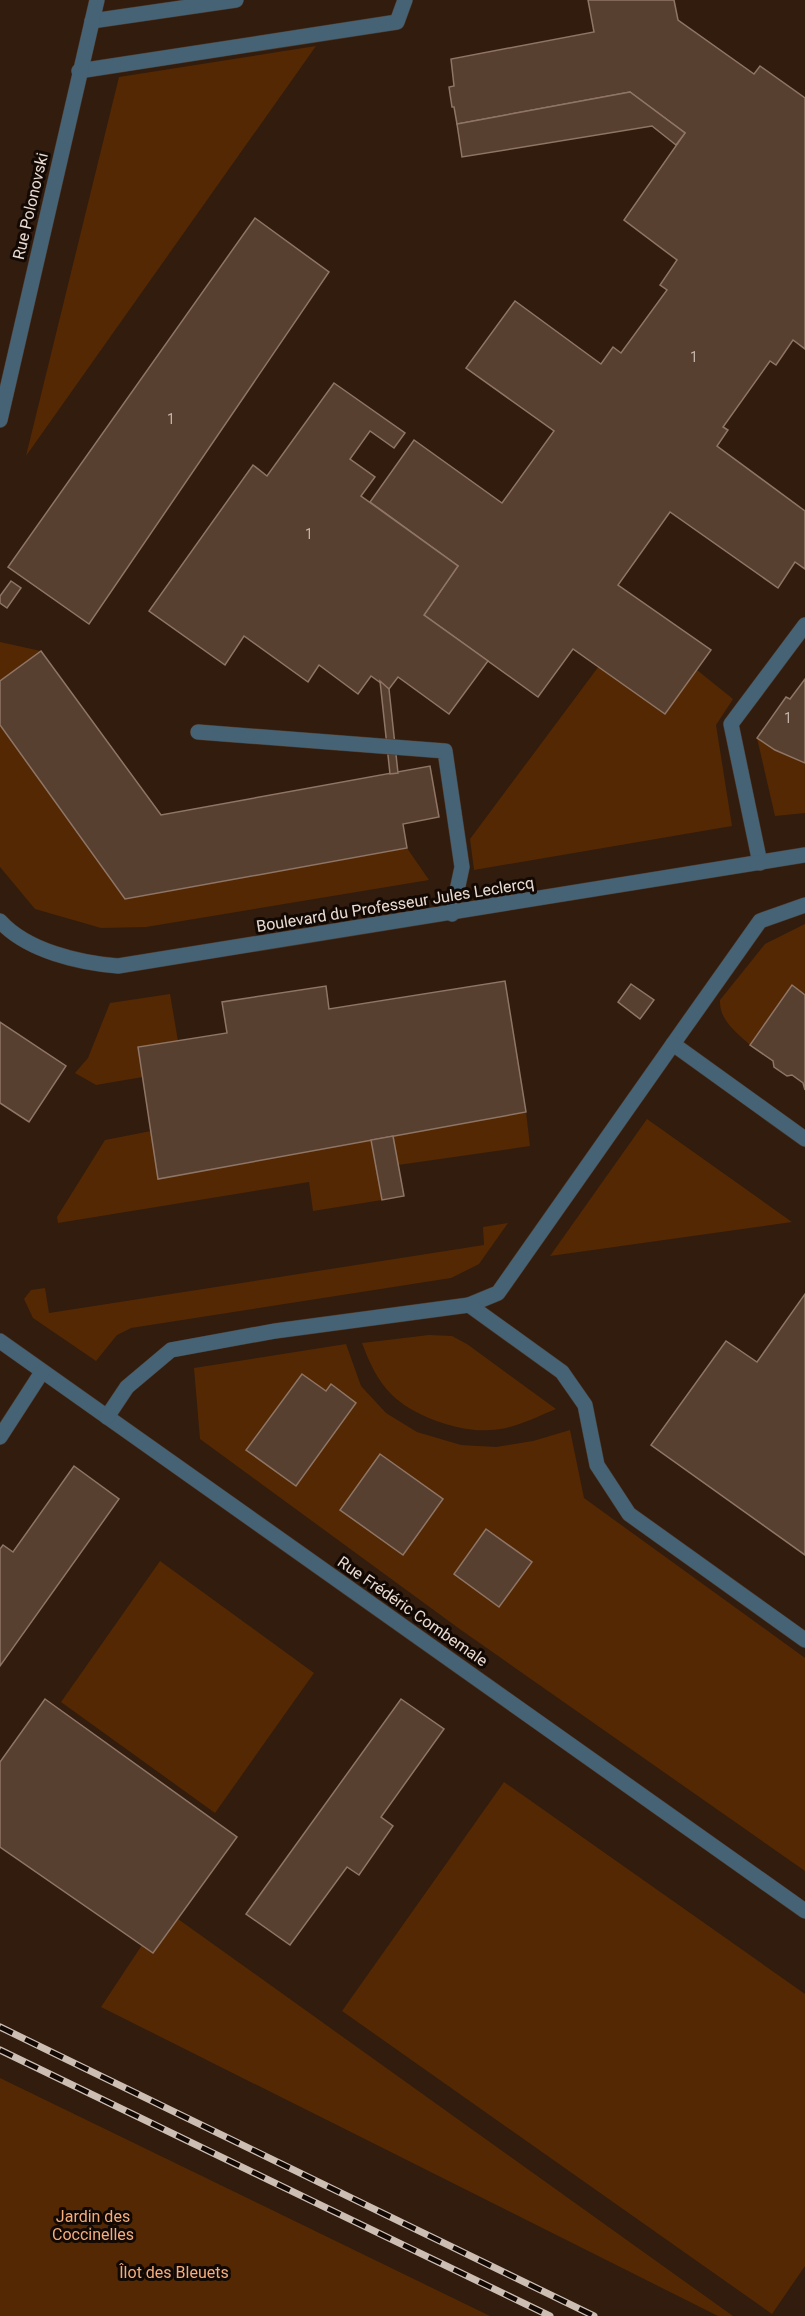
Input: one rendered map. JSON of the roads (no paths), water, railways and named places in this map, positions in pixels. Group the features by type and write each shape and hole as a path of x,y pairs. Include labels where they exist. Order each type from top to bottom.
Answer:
{"street":[{"name":"Rue Polonovski","path":"0,420 97,0"},
{"path":"92,21 236,0"},
{"path":"79,71 397,22 405,0"},
{"path":"760,863 731,724 805,625"},
{"path":"198,732 445,751 462,867 452,914"},
{"name":"Boulevard du Professeur Jules Leclercq","path":"0,921 38,947 68,959 118,966 452,914 805,855"},
{"path":"107,1417 127,1387 171,1350 275,1331 470,1305 498,1293 760,921 805,904"},
{"path":"673,1044 805,1139"},
{"path":"470,1305 562,1372 585,1405 597,1465 629,1514 805,1641"},
{"name":"Rue Frédéric Combemale","path":"0,1341 805,1911"},
{"path":"0,1437 42,1372"}],"railway":[{"path":"0,2027 594,2316"},
{"path":"0,2050 550,2316"}],"park label":[{"name":"Jardin des Coccinelles","path":"93,2225"},
{"name":"Îlot des Bleuets","path":"174,2272"}]}
